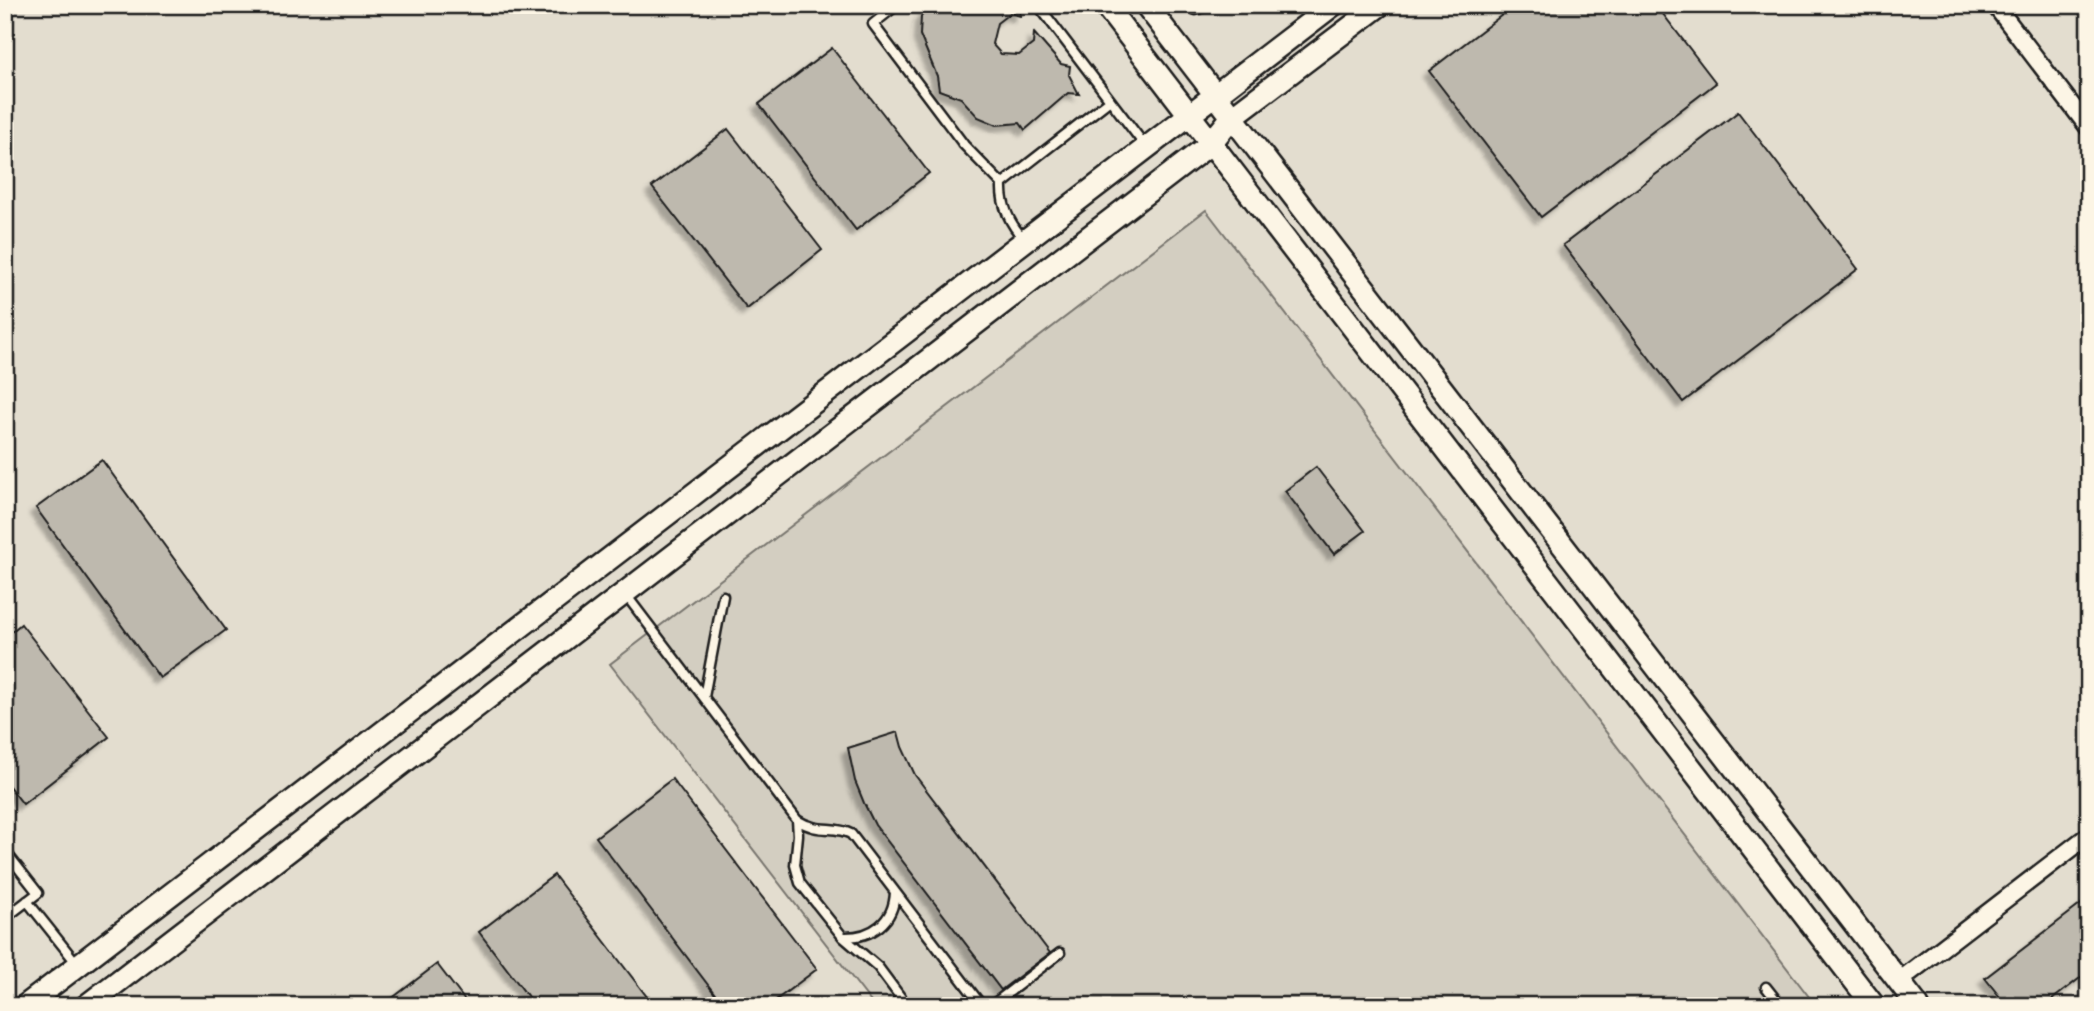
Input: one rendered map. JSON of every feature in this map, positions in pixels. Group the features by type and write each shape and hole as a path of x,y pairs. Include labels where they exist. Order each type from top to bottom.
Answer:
{"main road":[{"path":"1105,5 1874,1006"},
{"path":"25,1006 1334,5"},
{"path":"86,1006 1210,144 1232,117 1380,5"},
{"path":"1158,10 1215,95 1917,1006"}],"street":[{"path":"1995,5 2089,128"},
{"path":"1899,981 2089,835"}],"lane":[{"path":"897,5 873,24 964,145 1002,184"},
{"path":"1038,5 1146,147"},
{"path":"1186,5 1196,10 1210,5"},
{"path":"1025,240 1013,228 1001,196 1002,184 1110,100"},
{"path":"624,593 797,820 815,829 843,830 851,834 982,1006"},
{"path":"704,697 723,596"},
{"path":"797,820 795,864 800,883 843,937 878,967 907,1006"},
{"path":"5,851 38,893 5,918"},
{"path":"843,937 864,936 883,925 892,909 895,892"},
{"path":"27,901 78,965"},
{"path":"991,1006 1060,953"},
{"path":"1766,987 1781,1006"}],"shaded area":[{"path":"5,5 2089,5 2089,1006 5,1006"},
{"path":"1206,210 1816,1006 874,1006 610,664"}],"building":[{"path":"928,5 1020,5 1020,16 1010,13 997,23 992,44 1001,54 1019,55 1033,44 1034,33 1061,64 1070,66 1069,75 1079,94 1068,93 1025,130 1020,123 997,125 978,117 961,98 939,90 937,76 920,35 921,17"},
{"path":"1515,5 1656,5 1716,83 1541,217 1429,71"},
{"path":"832,48 929,173 856,230 759,104"},
{"path":"1738,112 1858,269 1683,402 1563,245"},
{"path":"728,129 822,250 747,309 652,187"},
{"path":"102,460 226,630 160,678 36,508"},
{"path":"1316,467 1365,531 1334,554 1285,491"},
{"path":"21,624 109,737 23,804 5,781 5,637"},
{"path":"898,732 915,775 1050,953 1001,990 875,825 855,781 848,748"},
{"path":"672,779 817,969 768,1006 724,1006 596,837"},
{"path":"554,875 654,1006 535,1006 479,932"},
{"path":"2089,898 2089,971 2044,1006 2007,1006 1985,978"},
{"path":"437,964 469,1006 382,1006"}]}
